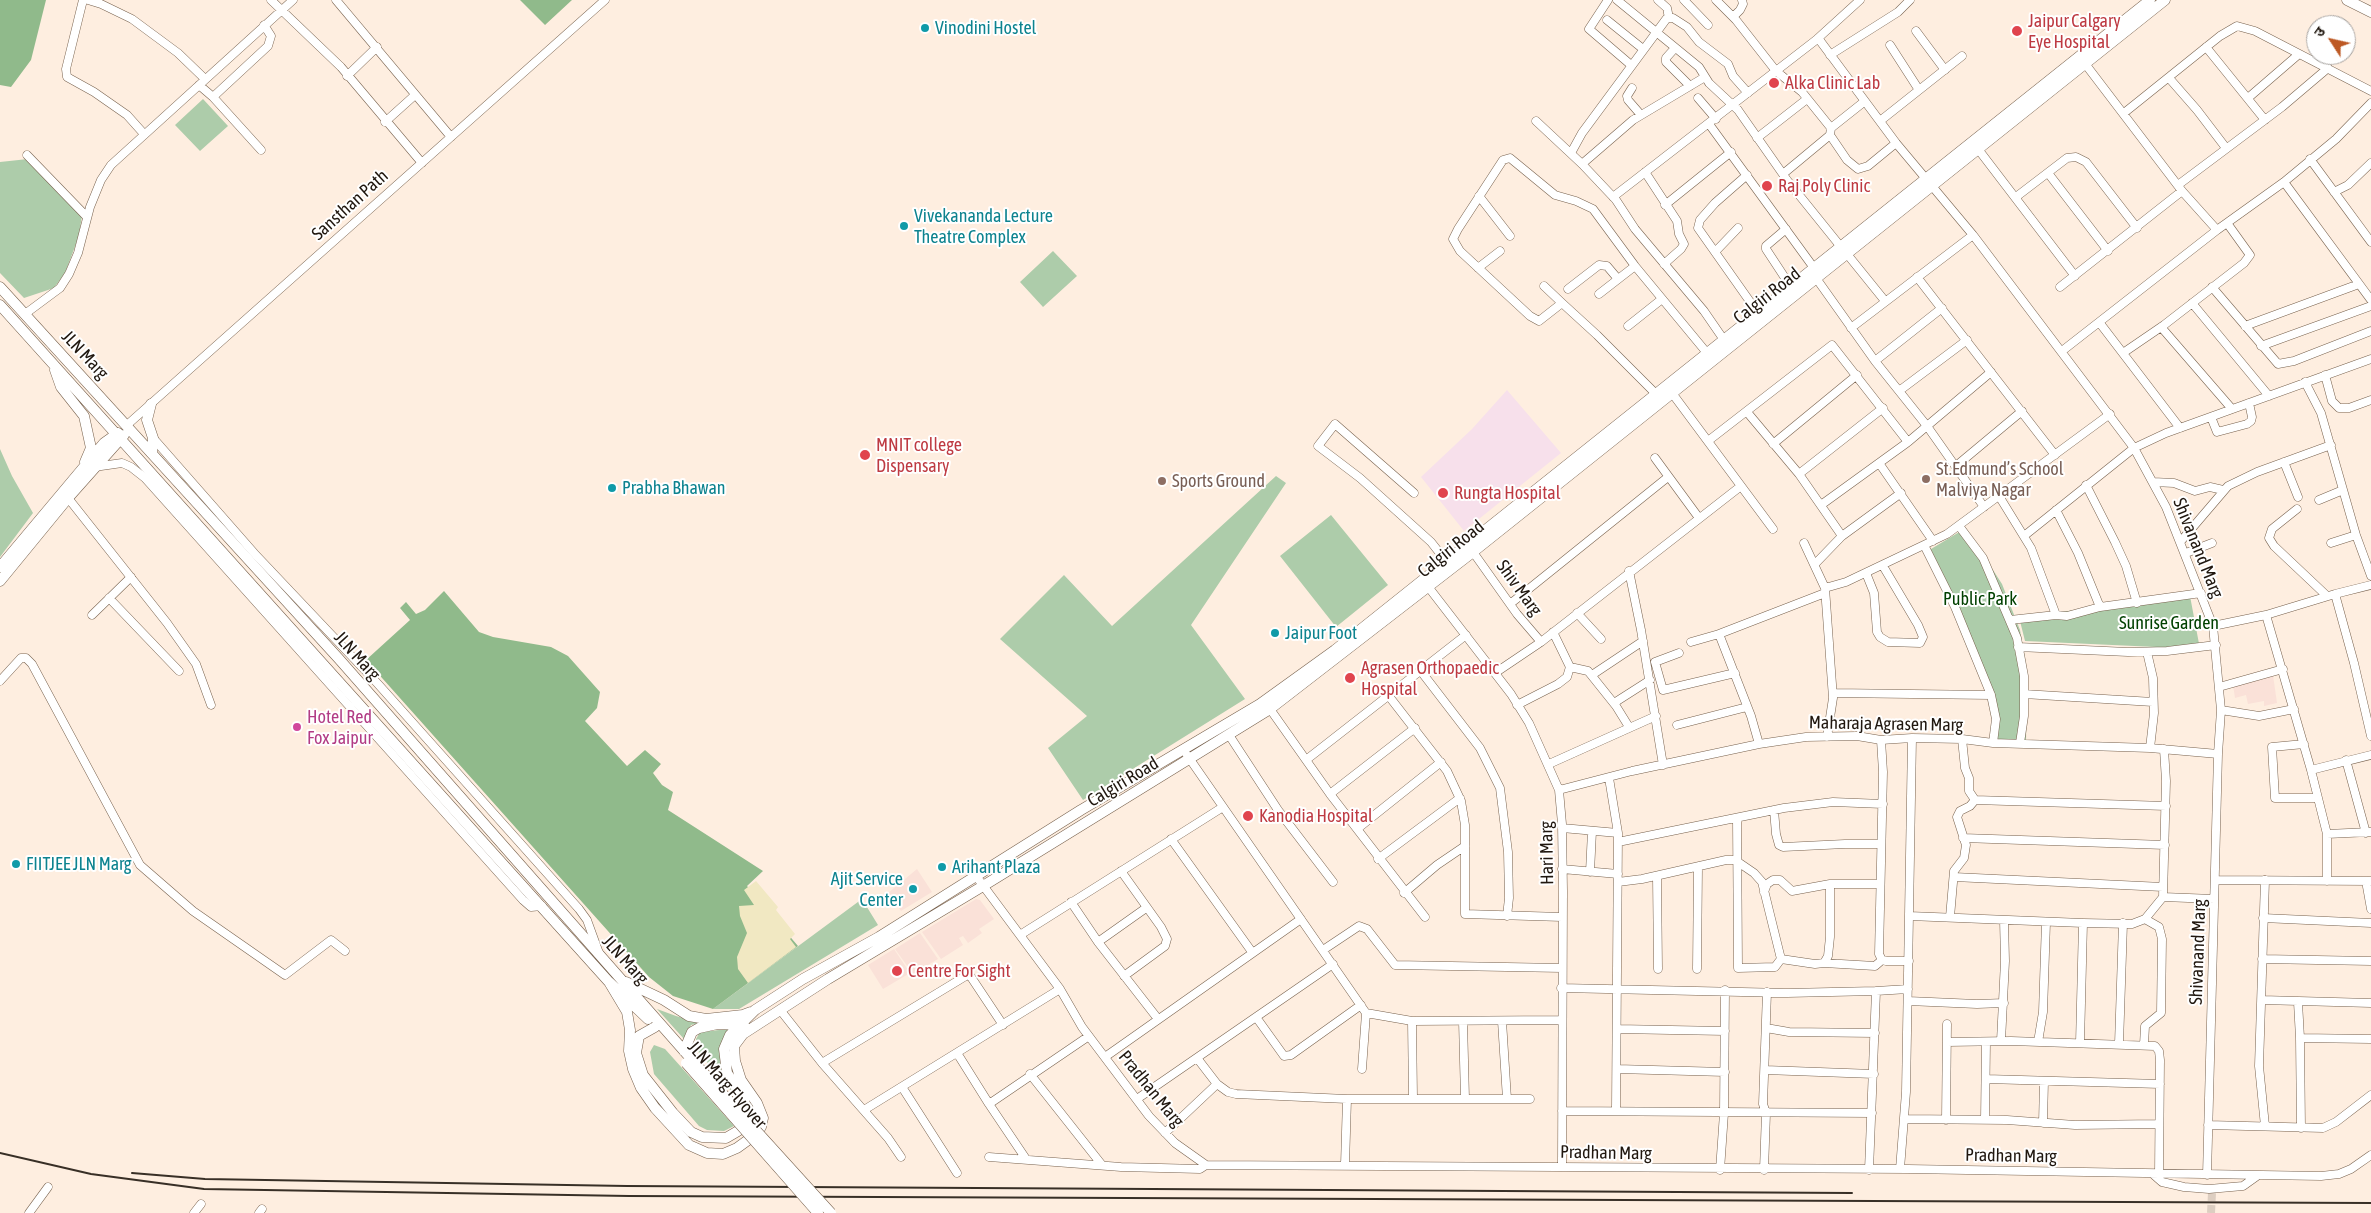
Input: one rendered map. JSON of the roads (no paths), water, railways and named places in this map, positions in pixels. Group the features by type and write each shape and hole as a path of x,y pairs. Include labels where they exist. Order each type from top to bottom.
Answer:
{"main road":[{"name":"Calgiri Road","path":"1930,181 1978,149 2150,0"},
{"name":"Calgiri Road","path":"755,1010 934,903 1081,810 1260,704 1473,552 1669,389 2082,59 2165,0"},
{"path":"2347,0 2371,12"},
{"name":"Calgiri Road","path":"609,982 627,1012 630,1030 629,1051 633,1068 641,1088 655,1108 689,1145 707,1153 723,1154 737,1148 754,1135 761,1127 764,1118 741,1080 735,1061 734,1046 742,1034 781,1011 828,979 940,913 1270,709 1426,584 1446,561 1656,394 1669,389 1707,353 1790,287 1815,273"},
{"name":"JLN Marg","path":"0,287 152,453 212,513 684,1051"},
{"name":"JLN Marg","path":"0,305 245,580 307,653 542,906 609,982"},
{"path":"53,364 61,387 84,416 91,448 82,470"},
{"path":"151,404 147,420 152,438 152,453"},
{"path":"0,581 118,437 129,427"},
{"path":"0,567 104,443 118,437"},
{"path":"218,559 245,580"},
{"path":"934,903 940,913"},
{"path":"620,979 664,1000 689,1016 706,1019 743,1015 755,1010"},
{"name":"JLN Marg Flyover","path":"609,982 689,1062 831,1213"},
{"path":"655,1027 642,1033 637,1040 636,1053 643,1074 673,1114 691,1132 702,1137 726,1138 738,1131 746,1114 743,1098 727,1073 724,1050 730,1035 755,1010"},
{"path":"684,1051 692,1032 699,1028 717,1024 756,1026"},
{"name":"JLN Marg Flyover","path":"684,1051 689,1062 818,1213"}],"street":[{"path":"84,0 66,69 67,77 94,92 127,115 144,134"},
{"path":"88,0 132,19 178,53 213,97 261,150"},
{"path":"271,0 341,67 385,122 422,163"},
{"path":"25,314 60,288 69,274 78,253 87,217 101,180 111,165 293,0"},
{"path":"336,0 451,137"},
{"name":"Sansthan Path","path":"129,427 140,413 605,0"},
{"path":"1608,0 1589,30 1631,65"},
{"path":"1618,0 1699,67 1705,77 1733,105 1783,174 1886,300"},
{"path":"1658,0 1667,8 1669,18"},
{"path":"1684,0 1708,25"},
{"path":"1716,0 1776,71 1808,99 1831,132 1847,160 1858,169 1880,158 1896,143"},
{"path":"1733,18 1744,4 1742,0"},
{"path":"1613,197 1818,38 1860,0"},
{"path":"1830,55 1898,12 1910,0"},
{"path":"1571,153 1661,23 1669,18"},
{"path":"1669,18 1687,27 1699,42 1728,64 1733,76 1748,93"},
{"path":"1607,20 1643,49"},
{"path":"213,97 268,46 271,36 264,25"},
{"path":"2124,113 2206,47 2237,26 2255,31 2371,91"},
{"path":"1916,31 1945,70"},
{"name":"Shivanand Marg","path":"1818,38 1896,143 1930,181 1973,235 2134,448 2153,482 2181,541 2213,626 2221,710 2218,754 2207,1175"},
{"path":"1890,45 1919,90"},
{"path":"347,76 377,47"},
{"path":"2206,47 2265,120"},
{"path":"1675,48 1666,58 1666,62 1690,86"},
{"path":"2248,98 2299,54"},
{"path":"1880,121 1962,56"},
{"path":"2082,59 2180,188 2216,230"},
{"path":"2060,287 2137,228 2226,148 2265,120 2328,68"},
{"path":"1582,164 1641,115 1705,77"},
{"path":"2169,78 2197,110 2226,148"},
{"path":"1632,88 1627,96 1628,100 1641,115"},
{"path":"385,122 415,95"},
{"path":"1698,98 1716,119"},
{"path":"1757,138 1808,99"},
{"path":"1783,174 1865,101"},
{"path":"2062,351 2216,230 2284,182 2336,139 2371,103"},
{"path":"1536,121 1571,153 1613,197 1635,229 1724,340"},
{"path":"1709,124 1786,229 1851,328 1927,426 1984,508"},
{"path":"1978,149 2075,276"},
{"path":"1665,205 1731,152"},
{"path":"28,155 87,217"},
{"path":"2016,198 2067,158 2076,157 2086,162 2137,228"},
{"path":"1562,303 1539,321 1530,316 1460,251 1453,239 1502,160 1510,158 1555,195 1576,200 1593,209 1635,266 1707,353"},
{"path":"2310,159 2371,242"},
{"path":"2334,192 2348,185 2370,167"},
{"path":"1645,172 1677,221 1679,234 1684,244 1664,264"},
{"path":"2048,172 2108,251"},
{"path":"1747,175 1715,203 1700,220 1698,228 1758,313"},
{"path":"2284,182 2371,300"},
{"path":"1479,196 1510,236"},
{"path":"2123,352 2161,327 2244,263 2250,255 2228,223"},
{"path":"1715,252 1738,228"},
{"path":"1786,229 1766,246 1766,249 1790,287"},
{"path":"1851,328 1973,235"},
{"path":"1478,268 1500,250"},
{"path":"1568,289 1598,265 1607,266 1618,279"},
{"path":"1599,294 1635,266"},
{"path":"1917,276 2055,455"},
{"path":"2245,326 2359,284"},
{"path":"1544,286 1604,341 1656,394"},
{"path":"2212,287 2278,364 2371,331"},
{"path":"1628,326 1662,299"},
{"path":"2192,303 2269,396"},
{"path":"2262,346 2371,306"},
{"path":"1875,361 1942,308"},
{"path":"2099,322 2180,428"},
{"path":"2161,327 2232,409"},
{"path":"1899,391 1967,340"},
{"path":"1708,441 1832,345 1908,442"},
{"path":"2024,536 2134,448 2180,428 2371,359"},
{"path":"1821,505 1908,442 1991,372"},
{"path":"2325,375 2332,401 2339,408 2349,408 2371,400"},
{"path":"1773,444 1857,376"},
{"path":"2305,382 2321,412 2356,534 2371,576"},
{"path":"1669,389 1774,528"},
{"path":"2211,417 2217,432 2228,430 2251,421 2249,404"},
{"path":"1799,474 1883,408"},
{"path":"1956,466 2022,411"},
{"path":"1747,412 1799,474 1842,536"},
{"path":"1691,642 1720,634 1826,591 1933,541 1959,526 2110,414"},
{"path":"1414,493 1335,424 1318,446 1360,478 1431,542 1446,561"},
{"path":"152,438 212,513 378,684 579,909 588,920 595,936 600,957"},
{"path":"2181,541 2223,490 2257,472 2331,445"},
{"path":"1655,458 1699,518"},
{"path":"2284,462 2298,497"},
{"path":"94,467 122,463 131,466 145,478 307,653"},
{"path":"1879,463 1933,541"},
{"path":"1510,604 1668,477"},
{"path":"2153,482 2174,483 2195,491 2210,487 2223,490"},
{"path":"2086,485 2126,566 2137,603"},
{"path":"1495,673 1541,642 1629,571 1741,486"},
{"path":"2319,500 2343,490"},
{"path":"1815,564 1842,536 1901,493"},
{"path":"1999,496 2024,536 2047,588 2056,615"},
{"path":"68,498 131,577 196,664 211,705"},
{"path":"2297,509 2272,529 2270,538 2274,546 2331,595 2354,663 2371,736"},
{"path":"2056,510 2078,553 2100,607"},
{"path":"1959,526 1983,558 2010,620 2018,648 2024,676 2020,744"},
{"path":"2331,543 2356,534"},
{"path":"1804,543 1826,591 1825,606 1830,629 1833,693 1827,737"},
{"path":"2186,553 2212,543"},
{"path":"1924,545 1955,607 1990,695 1996,719 1993,743"},
{"name":"Shiv Marg","path":"1473,552 1510,604 1541,642"},
{"path":"1866,573 1874,593 1877,632 1880,638 1888,642 1920,642 1923,637 1918,625 1882,566"},
{"path":"1629,571 1650,680 1663,764"},
{"path":"92,615 131,577"},
{"name":"Hari Marg","path":"1426,584 1495,673 1517,705 1549,764 1559,790 1562,828 1562,1166"},
{"path":"2213,626 2266,615 2371,585"},
{"path":"2010,620 2056,615 2067,616 2100,607 2201,592"},
{"path":"109,598 179,672"},
{"path":"1577,613 1601,639"},
{"path":"2266,615 2283,669 2328,834 2327,881"},
{"path":"1517,705 1558,684 1567,677 1570,667 1553,632"},
{"path":"1720,634 1748,707 1759,744"},
{"path":"1306,760 1466,635"},
{"path":"1592,675 1643,641"},
{"path":"2018,648 2147,652 2216,645"},
{"path":"2147,652 2153,678 2154,702 2150,748"},
{"path":"1679,653 1655,662 1663,690 1734,673"},
{"path":"0,681 21,658 26,658 32,664 140,865 193,911 285,975 331,940 345,950"},
{"path":"1570,667 1588,671 1592,675 1614,703 1629,727"},
{"path":"2219,686 2283,669"},
{"path":"1420,670 1480,748 1500,788 1508,852 1509,898 1507,916"},
{"path":"1614,703 1650,680"},
{"path":"1833,693 1990,695"},
{"path":"2024,694 2154,702"},
{"path":"1388,695 1448,771 1460,798 1465,825 1465,914 1562,917"},
{"path":"1677,726 1748,707"},
{"path":"1270,709 1378,859 1425,917"},
{"path":"2221,710 2259,716 2294,709"},
{"path":"1549,764 1656,716"},
{"path":"1330,794 1415,728"},
{"path":"1228,734 1278,810 1333,882"},
{"name":"Maharaja Agrasen Marg","path":"1559,790 1663,764 1783,739 1857,736 1881,740 1912,738 1962,739 1993,743 2150,748 2218,754"},
{"path":"1900,1169 1904,1119 1908,1001 1912,738"},
{"path":"1962,739 1965,768 1969,778 1969,791 1976,800"},
{"path":"1881,740 1883,804 1879,954 1882,960"},
{"path":"2304,744 2272,747 2275,798 2318,798"},
{"path":"1909,916 2123,924 2132,924 2145,919 2162,897 2166,806 2164,749"},
{"path":"1183,750 1366,1013 1362,1069"},
{"path":"2311,770 2371,755"},
{"path":"2328,834 2369,832 2346,760"},
{"path":"1357,829 1441,762"},
{"path":"1609,778 1618,833 1616,1110"},
{"path":"1378,859 1460,798"},
{"path":"1950,917 1956,866 1964,858 1966,845 1957,817 1960,811 1970,806 1976,800 2166,806"},
{"path":"1618,842 1774,810 1833,802 1883,804"},
{"path":"1020,935 1223,807"},
{"path":"1774,810 1776,834 1779,845 1783,848 1881,844"},
{"path":"1736,818 1738,968 1775,967 1781,959"},
{"path":"1562,828 1618,833"},
{"path":"1590,872 1592,831"},
{"path":"1963,838 2165,845"},
{"path":"1171,839 1252,952"},
{"path":"1404,893 1437,865 1465,846"},
{"path":"1562,869 1618,878 1657,876 1726,860 1735,860 1738,864 1754,873 1762,882 1781,959"},
{"path":"1697,969 1698,867"},
{"path":"1121,871 1167,939 1165,946 1124,976"},
{"name":"Pradhan Marg","path":"976,876 1060,990 1089,1036 1137,1099 1165,1133 1191,1156 1206,1165 1562,1166 1720,1170 1900,1169 2156,1175 2321,1176 2339,1174 2351,1169 2371,1155"},
{"path":"1657,876 1658,969"},
{"path":"1954,877 2163,887"},
{"path":"1764,892 1767,884 1773,880 1780,880 1792,891 1830,884 1880,884"},
{"path":"2215,880 2369,881 2371,909"},
{"path":"2265,880 2262,918 2260,1066 2265,1126"},
{"path":"1824,964 1828,956 1830,937 1830,884"},
{"path":"2162,897 2214,899"},
{"path":"1071,902 1098,942 1158,1019"},
{"path":"1098,942 1146,908"},
{"path":"2262,918 2371,923"},
{"path":"1105,1057 1300,919"},
{"path":"2144,1045 2145,1026 2161,1013 2162,939 2158,927 2145,919"},
{"path":"2002,1041 2004,920"},
{"path":"2038,1042 2043,1012 2046,922"},
{"path":"2080,1043 2083,923"},
{"path":"2119,1044 2123,924"},
{"path":"1323,950 1359,926 1367,929 1395,965 1562,968"},
{"path":"1781,959 1824,964 1875,966 1882,960 1909,962"},
{"path":"2262,959 2371,961"},
{"path":"1137,1099 1333,964"},
{"path":"822,1063 969,974 1003,1025"},
{"path":"1561,988 1864,993 1908,989"},
{"path":"864,1110 1060,990"},
{"path":"1720,1170 1725,1072 1724,990"},
{"path":"1869,1170 1876,991"},
{"path":"1764,1170 1766,1113 1763,1104 1767,992"},
{"path":"2262,1000 2371,1003"},
{"path":"1908,1001 1977,1004 2004,1003"},
{"path":"2298,1002 2301,1128"},
{"path":"1256,1017 1284,1056 1291,1055 1361,1005"},
{"path":"781,1011 901,1157"},
{"path":"1366,1013 1412,1021 1562,1020"},
{"path":"1412,1021 1413,1098"},
{"path":"1463,1021 1465,1099"},
{"path":"1502,1021 1507,1099"},
{"path":"1946,1120 1947,1024"},
{"path":"1766,1028 1788,1032 1875,1033"},
{"path":"1617,1029 1725,1031"},
{"path":"989,1104 1030,1074 1089,1036"},
{"path":"2300,1038 2371,1038"},
{"path":"1947,1042 2002,1041 2155,1046 2160,1051 2156,1175 2162,1182 2212,1191 2243,1186 2256,1176"},
{"path":"1985,1120 1986,1042"},
{"path":"957,1053 1026,1159"},
{"path":"1197,1058 1217,1084 1228,1092 1236,1094 1348,1099 1530,1099"},
{"path":"1617,1069 1725,1072"},
{"path":"1765,1070 1874,1074"},
{"path":"1030,1074 1102,1165"},
{"path":"1986,1079 2160,1084"},
{"path":"2043,1123 2044,1081"},
{"path":"1165,1133 1217,1084"},
{"path":"902,1087 957,1173"},
{"path":"2208,1125 2323,1128 2336,1122 2371,1094"},
{"path":"1345,1165 1348,1099"},
{"path":"1562,1111 1872,1113"},
{"path":"1904,1119 2158,1124"},
{"path":"989,1157 1102,1165 1200,1169 1206,1165"},
{"path":"29,1213 48,1186"},
{"path":"194,1213 201,1204"}],"tunnel":[{"path":"2211,1213 2212,1193"}],"railway":[{"path":"0,1153 91,1174 204,1189 629,1196 2371,1203"},
{"path":"132,1173 205,1179 627,1186 1852,1193"}],"place":[{"name":"Vinodini Hostel","path":"925,28"},
{"name":"Jaipur Calgary Eye Hospital","path":"2017,31"},
{"name":"Alka Clinic Lab","path":"1774,83"},
{"name":"Raj Poly Clinic","path":"1767,186"},
{"name":"Vivekananda Lecture Theatre Complex","path":"904,226"},
{"name":"MNIT college Dispensary","path":"865,455"},
{"name":"St.Edmund’s School Malviya Nagar","path":"1926,479"},
{"name":"Sports Ground","path":"1162,481"},
{"name":"Prabha Bhawan","path":"612,488"},
{"name":"Rungta Hospital","path":"1443,493"},
{"name":"Jaipur Foot","path":"1275,633"},
{"name":"Agrasen Orthopaedic Hospital","path":"1350,678"},
{"name":"Hotel Red Fox Jaipur","path":"297,727"},
{"name":"Kanodia Hospital","path":"1248,816"},
{"name":"FIITJEE JLN Marg","path":"16,864"},
{"name":"Arihant Plaza","path":"942,867"},
{"name":"Ajit Service Center","path":"913,889"},
{"name":"Centre For Sight","path":"897,971"}],"park label":[{"name":"Public Park","path":"1980,599"},
{"name":"Sunrise Garden","path":"2169,623"}]}
